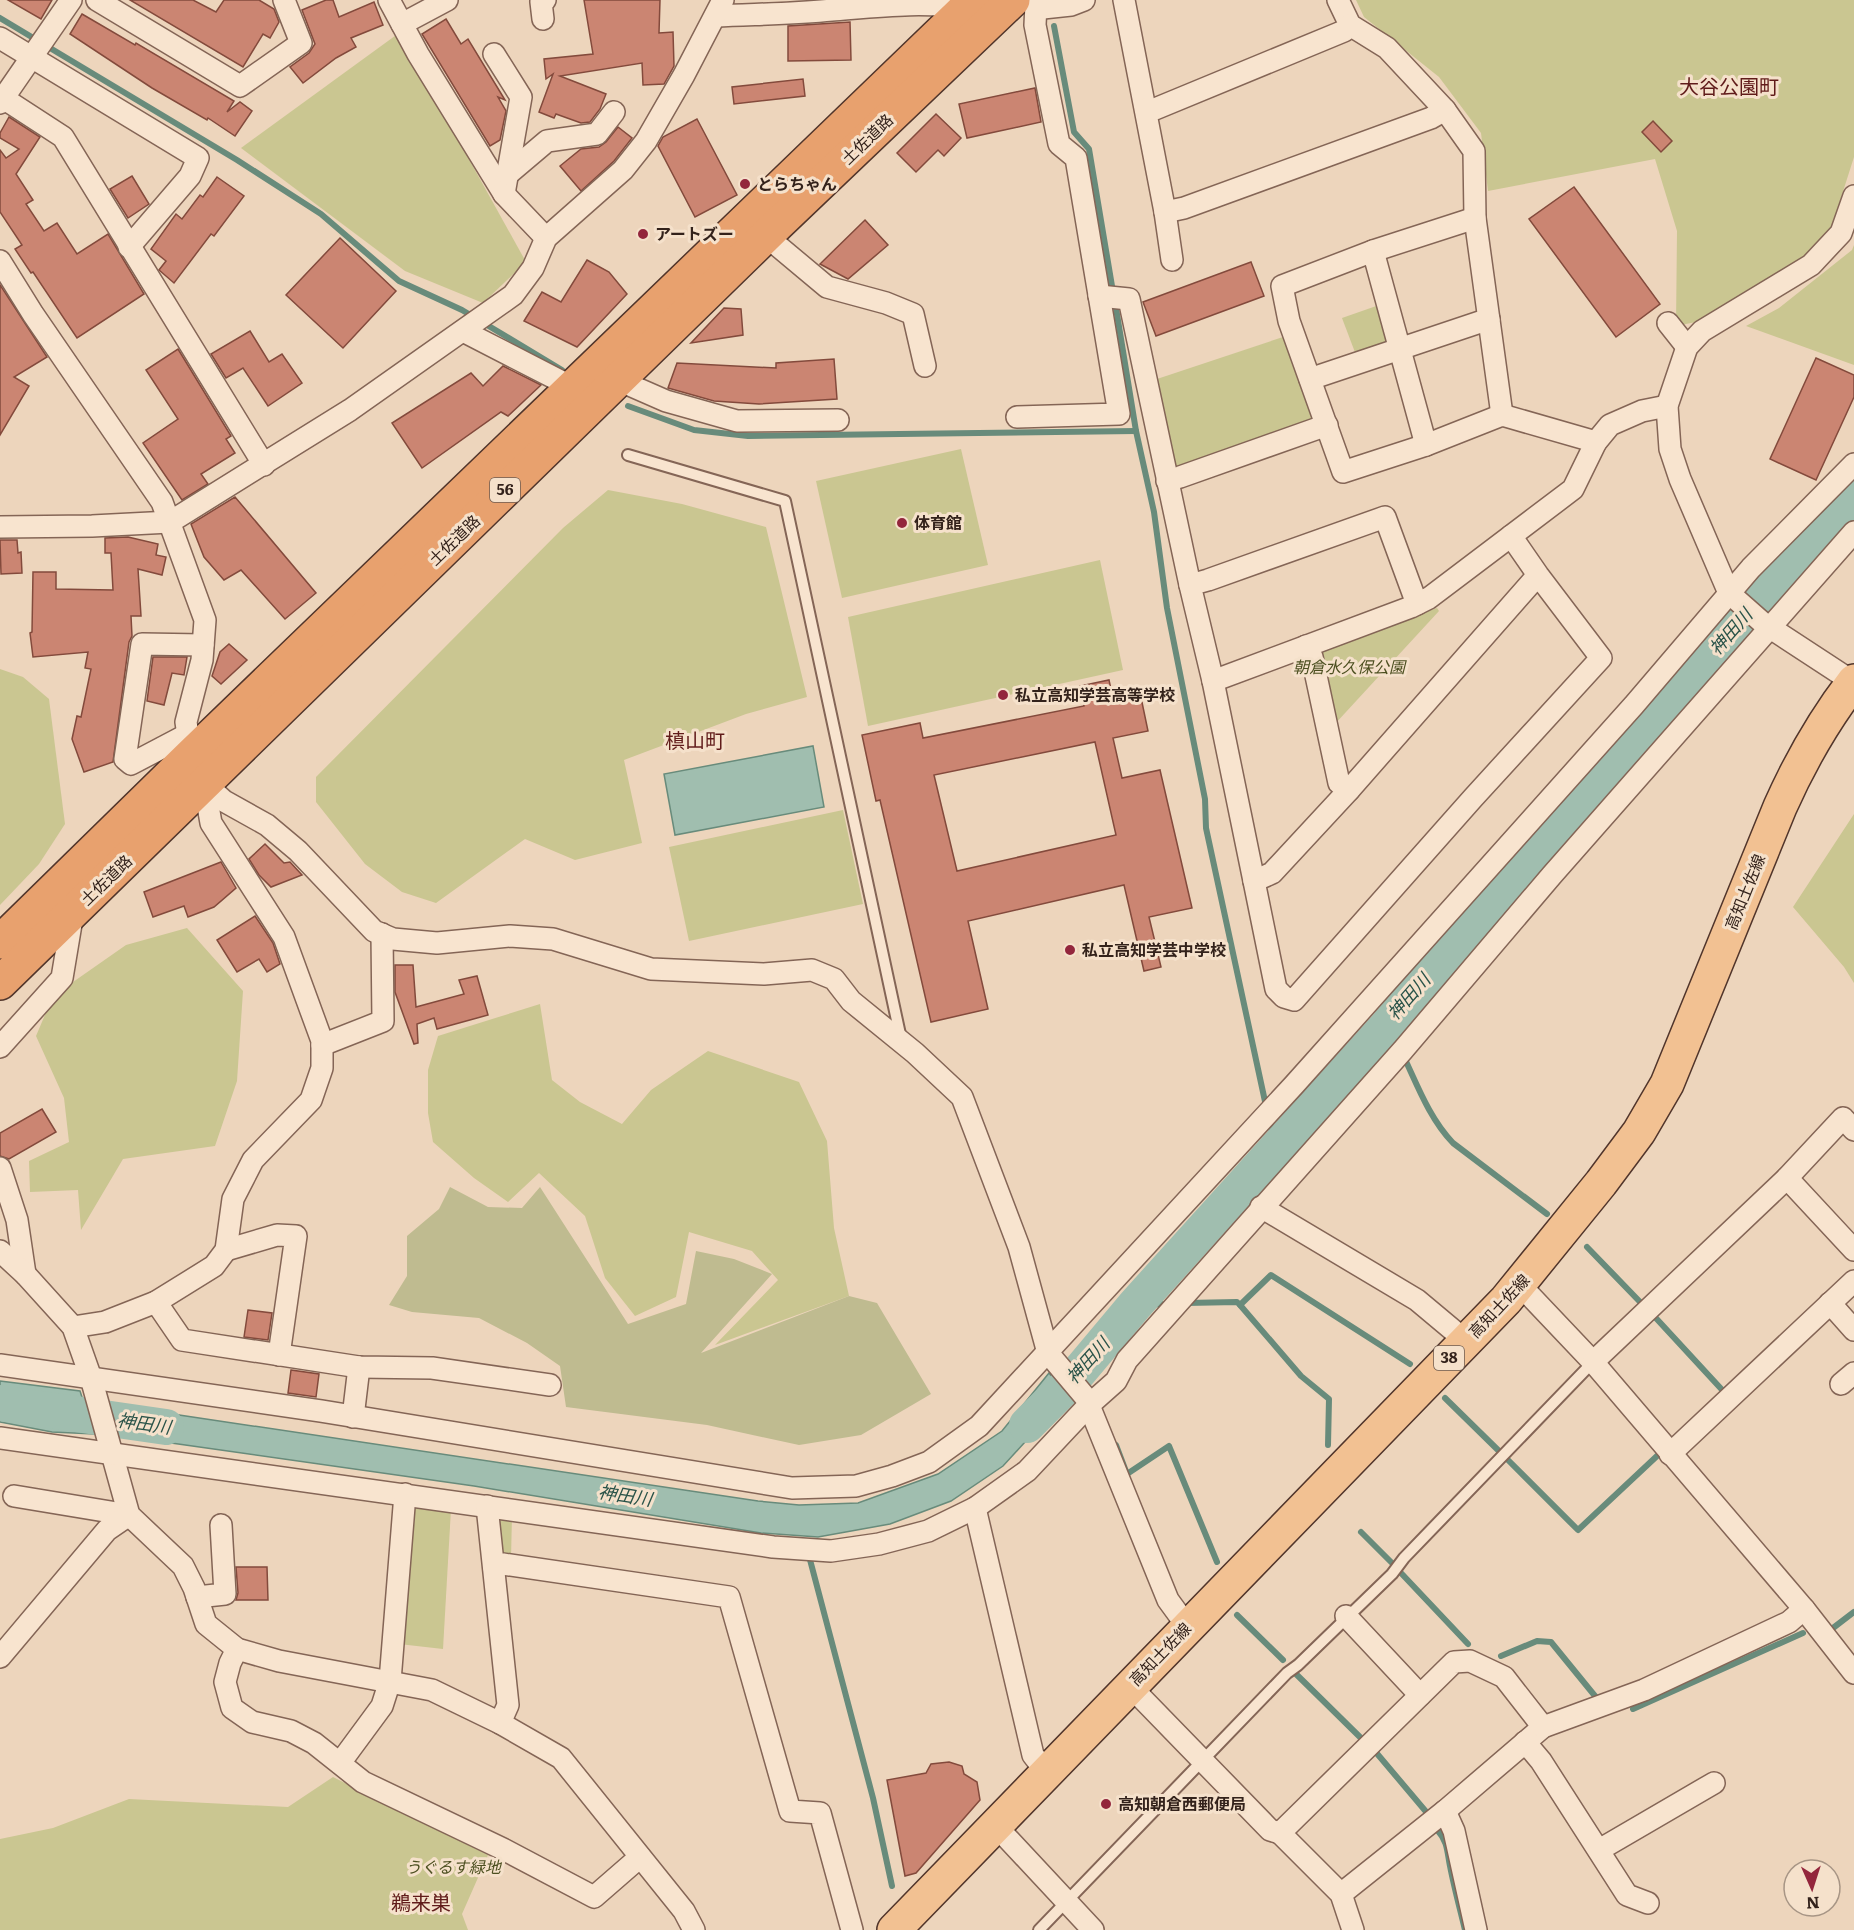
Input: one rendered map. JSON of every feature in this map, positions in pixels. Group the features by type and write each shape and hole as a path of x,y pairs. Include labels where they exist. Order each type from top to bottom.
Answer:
{"highway":[{"name":"土佐道路","path":"0,983 73,912 194,757 618,380 766,236 1028,1"},
{"name":"土佐道路","path":"0,942 194,757 572,387 969,5"}],"main road":[{"name":"高知土佐線","path":"894,1930 1520,1285 1639,1132 1667,1084 1788,788 1822,725 1853,681"}],"street":[{"path":"71,0 2,101 63,137 264,465"},
{"path":"97,0 240,86 301,43 284,0"},
{"path":"389,0 418,54 506,184 546,238"},
{"path":"402,24 447,0"},
{"path":"0,527 171,522 350,410 465,330 513,295 533,268 546,238 623,170 646,141 719,8 830,11 930,0 969,5"},
{"path":"1028,1 1042,8 1071,5 1084,0"},
{"path":"1125,0 1172,260"},
{"path":"1338,0 1350,25 1387,48 1445,110 1474,151 1475,218 1502,415"},
{"path":"1017,417 1119,414 1109,297 1076,158 1059,144 1028,1"},
{"path":"1146,109 1155,109 1344,31 1350,25"},
{"path":"0,38 198,158 190,176 129,247"},
{"path":"494,54 521,97 506,184"},
{"path":"1165,212 1184,208 1431,118 1445,110"},
{"path":"506,184 548,141 597,134 614,112"},
{"path":"1853,681 1766,625 1731,595 1673,459 1667,406 1688,347 1702,331 1811,265 1841,233 1854,196"},
{"path":"1475,218 1373,251 1282,286 1289,321 1343,472 1426,445 1502,415 1596,442"},
{"path":"766,236 827,287 886,303 913,314 926,366"},
{"path":"1373,251 1426,445"},
{"path":"2,269 162,502 171,522 205,620 202,660 186,722 211,823 284,937 322,1045 322,1068 311,1100 253,1160 233,1199 226,1250 214,1266 156,1302 105,1322 73,1327"},
{"path":"1109,297 1129,299 1135,322 1167,480 1213,681 1276,989 1284,997 1294,1000 1601,658 1511,536"},
{"path":"1310,379 1489,319"},
{"path":"1668,323 1688,347"},
{"path":"465,330 572,387"},
{"path":"618,380 666,401 737,421 838,420"},
{"path":"1213,681 1429,598 1573,489 1596,442 1610,425 1642,411 1667,406"},
{"path":"1167,480 1327,424"},
{"path":"0,1365 92,1382 353,1417 792,1488 856,1486 929,1462 979,1426 1051,1355 1731,595 1854,464"},
{"path":"1190,585 1385,517 1417,604"},
{"path":"0,1438 112,1449 773,1547 831,1551 879,1544 928,1531 975,1508 1027,1471 1088,1402 1116,1381 1127,1360 1403,1050 1766,625 1854,532"},
{"path":"1254,881 1272,873 1538,575"},
{"path":"194,757 131,764 125,759 142,644 203,645"},
{"path":"1306,646 1312,657 1339,783 1348,790"},
{"path":"194,757 224,801 267,825 290,845 374,931 393,939 437,943 510,936 552,939 651,969 764,974 812,970 834,979 851,1001 902,1042 962,1097 1019,1247 1051,1355 1088,1402 1168,1600 1187,1626"},
{"path":"0,1047 62,978 73,912"},
{"path":"322,1045 383,1021 382,934"},
{"path":"1593,1362 1786,1178 1843,1118 1854,1130"},
{"path":"0,1168 17,1220 24,1274"},
{"path":"1786,1178 1854,1250"},
{"path":"1261,1207 1417,1300 1466,1341"},
{"path":"226,1250 277,1235 296,1236 279,1355"},
{"path":"0,1251 73,1327 112,1449 129,1515 183,1566 206,1624 237,1649 279,1661 432,1690 500,1723 561,1758 684,1911 694,1930"},
{"path":"1670,1454 1854,1281"},
{"path":"1520,1285 1593,1362 1804,1609 1854,1673"},
{"path":"156,1302 182,1340 359,1367 432,1368 550,1385"},
{"path":"1830,1303 1854,1330"},
{"path":"353,1417 359,1367"},
{"path":"340,1763 382,1706 390,1681 405,1494"},
{"path":"14,1496 129,1515"},
{"path":"487,1506 508,1705 500,1723"},
{"path":"975,1508 1033,1755 1047,1773"},
{"path":"0,1657 107,1530 129,1515"},
{"path":"197,1597 225,1594 221,1525"},
{"path":"494,1568 503,1564 729,1597 790,1811 820,1813 852,1930"},
{"path":"1341,1894 1445,1811 1543,1727 1644,1690 1789,1622 1804,1609"},
{"path":"1346,1616 1420,1695"},
{"path":"237,1649 225,1682 232,1708 252,1722 291,1731 314,1743 363,1782 505,1850 594,1897 640,1857"},
{"path":"1280,1833 1454,1662 1470,1661 1504,1677 1543,1727"},
{"path":"1130,1686 1270,1830 1280,1833 1341,1894 1353,1930"},
{"path":"1525,1742 1541,1761 1627,1895 1647,1903"},
{"path":"1599,1850 1714,1783"},
{"path":"1445,1811 1454,1831 1476,1930"},
{"path":"996,1826 1093,1930"}],"lane":[{"path":"628,455 785,501 902,1042"},
{"path":"1039,1930 1287,1673 1392,1574 1593,1362"}],"green space":[{"path":"1356,0 1854,0 1854,157 1832,226 1803,257 1696,322 1676,326 1677,231 1655,159 1488,191 1481,133 1439,77 1364,17"},
{"path":"399,33 526,262 483,303 405,271 241,148"},
{"path":"1854,245 1854,365 1746,326 1779,308 1852,250"},
{"path":"1382,304 1393,343 1356,355 1342,318"},
{"path":"1286,336 1316,413 1312,422 1174,471 1154,380"},
{"name":"体育館","path":"961,449 988,565 842,598 816,481"},
{"path":"608,490 682,504 766,527 807,697 746,714 624,760 642,843 575,860 525,839 436,903 402,892 365,864 316,802 316,777 563,528"},
{"path":"1100,560 1123,670 868,726 848,617"},
{"name":"朝倉水久保公園","path":"1437,608 1439,611 1334,725 1318,658 1327,646"},
{"path":"0,669 23,677 49,699 65,824 39,864 0,905"},
{"path":"843,810 863,904 689,941 669,847"},
{"path":"1854,814 1854,983 1844,967 1793,907"},
{"path":"187,928 243,991 237,1081 215,1146 123,1159 81,1230 78,1190 30,1192 29,1161 69,1142 64,1098 36,1036 53,996 126,945"},
{"path":"540,1004 552,1080 580,1102 622,1124 651,1090 708,1051 799,1082 827,1141 834,1228 849,1296 715,1345 778,1280 752,1251 689,1232 676,1297 635,1316 605,1278 585,1216 539,1173 508,1202 474,1178 433,1142 428,1113 428,1070 438,1036"},
{"path":"409,1503 451,1509 443,1649 399,1644"},
{"path":"491,1512 512,1515 511,1559 498,1560"},
{"name":"うぐるす緑地","path":"333,1777 488,1855 462,1914 468,1930 0,1930 0,1839 53,1828 129,1799 288,1807"}],"shaded area":[{"path":"450,1187 488,1207 522,1208 540,1187 628,1324 686,1304 696,1251 734,1259 772,1274 701,1353 849,1296 877,1303 931,1394 861,1435 799,1445 707,1425 566,1407 560,1366 527,1343 479,1318 412,1312 389,1305 407,1276 407,1236 439,1209"}],"water":[{"path":"813,746 824,807 675,835 664,774"},
{"path":"1049,1373 1067,1396 1003,1466 951,1501 890,1524 818,1537 761,1533 474,1486 122,1436 112,1405 758,1501 799,1505 858,1503 938,1474 1002,1431"},
{"path":"0,1381 80,1391 94,1434 52,1432 0,1422"}],"building":[{"path":"8,0 52,0 41,19"},
{"path":"130,0 193,0 216,12 224,0 259,0 274,9 279,22 270,38 263,34 243,67"},
{"path":"326,0 333,0 339,17 374,2 383,25 351,38 356,47 336,58 303,83 290,67 309,53 315,44 302,10"},
{"path":"584,0 660,0 659,33 673,32 674,66 664,84 643,85 642,63 560,76 606,94 600,109 590,122 581,123 556,114 554,118 539,112 553,74 546,79 544,59 593,54"},
{"path":"82,14 234,101 227,112 240,102 252,111 235,136 208,118 207,120 152,88 70,34"},
{"path":"446,19 461,44 468,39 505,100 498,97 506,111 500,140 490,146 422,34"},
{"path":"850,22 851,60 788,61 788,26"},
{"path":"803,79 805,96 734,104 732,87"},
{"path":"1035,88 1041,122 967,138 959,104"},
{"path":"936,114 961,138 944,156 938,150 916,172 897,153"},
{"path":"9,117 40,137 16,174 33,200 26,204 44,231 57,223 77,254 108,234 144,294 77,338 15,249 22,245 0,212 0,150 6,158 19,149 0,138 0,133"},
{"path":"697,119 737,195 695,217 658,146 663,137"},
{"path":"1653,121 1672,141 1661,152 1642,132"},
{"path":"618,127 632,138 614,161 581,191 560,166 581,149 599,147"},
{"path":"132,176 149,204 128,218 110,189"},
{"path":"217,177 244,196 214,236 211,234 174,283 159,270 166,261 151,249 176,214 182,219 200,195 203,197"},
{"path":"1574,187 1660,304 1616,337 1529,219"},
{"path":"865,220 888,245 848,279 820,264"},
{"path":"340,238 396,291 343,348 286,295"},
{"path":"587,260 609,272 627,294 577,347 524,321 542,292 561,302"},
{"path":"1251,262 1264,296 1156,336 1143,302"},
{"path":"0,285 47,357 14,377 29,386 0,435"},
{"path":"724,308 741,309 743,335 691,343"},
{"path":"250,331 269,362 282,354 302,383 268,406 243,368 226,378 211,354"},
{"path":"178,349 231,436 226,439 235,453 201,474 208,484 182,500 143,443 178,419 146,370"},
{"path":"1816,358 1854,375 1854,397 1816,480 1770,459"},
{"path":"834,359 837,399 759,404 714,401 668,388 677,363 776,368 776,363"},
{"path":"503,366 541,385 508,416 501,412 422,468 392,423 471,373 483,386"},
{"path":"235,497 316,593 285,619 241,570 224,580 204,557 191,524"},
{"path":"128,537 158,544 156,555 166,557 162,575 138,569 141,616 131,616 132,636 129,642 113,762 84,772 72,739 77,716 81,717 91,669 85,668 88,652 33,657 30,633 32,632 33,572 56,572 56,589 113,590 111,553 105,553 105,538"},
{"path":"0,540 17,540 18,553 21,552 22,573 1,574"},
{"path":"229,644 247,660 221,684 212,676 220,652"},
{"path":"153,657 187,657 184,675 172,673 164,705 147,701"},
{"path":"1109,680 1112,694 1139,688 1148,731 1113,738 1122,778 1160,770 1192,908 1149,917 1161,967 1144,971 1124,885 968,921 988,1009 931,1022 880,800 876,801 862,735 920,723 923,738 1084,706 1080,686","holes":["1095,742 1116,835 957,871 934,775"]},
{"path":"265,844 284,863 290,862 302,875 271,887 259,875 249,859"},
{"path":"221,862 236,888 214,907 188,917 184,906 153,917 144,892"},
{"path":"255,916 273,943 280,964 267,972 259,959 237,972 217,940"},
{"path":"395,965 413,965 416,1007 464,994 459,980 477,976 488,1015 437,1029 434,1018 417,1024 418,1043 414,1044 395,992"},
{"path":"42,1109 56,1132 9,1159 0,1156 0,1133"},
{"path":"248,1310 272,1313 268,1340 244,1337"},
{"path":"291,1370 319,1374 316,1397 288,1393"},
{"path":"236,1567 267,1567 268,1600 236,1600 238,1593"},
{"path":"949,1762 962,1766 964,1774 977,1782 980,1800 916,1873 905,1876 887,1780 926,1773 931,1764"}],"waterway":[{"path":"0,18 237,160 321,214 399,281 462,310 562,370"},
{"path":"1054,26 1074,132 1089,149 1113,292"},
{"path":"1115,302 1136,431 1154,512 1167,608 1205,799 1206,828 1266,1106"},
{"path":"628,406 694,430 748,436 1136,431"},
{"name":"神田川","path":"1027,1425 1073,1379 1135,1305 1388,1025 1550,834 1813,538 1854,499"},
{"path":"1388,1025 1399,1046"},
{"path":"1404,1057 1431,1113 1453,1143 1547,1214"},
{"path":"1270,1122 1276,1150"},
{"path":"1587,1247 1643,1305"},
{"path":"1240,1305 1271,1275 1410,1364"},
{"path":"1186,1303 1237,1302 1301,1376 1329,1399 1328,1445"},
{"path":"1135,1305 1170,1304"},
{"path":"1654,1316 1725,1393"},
{"path":"1445,1398 1500,1452"},
{"name":"神田川","path":"0,1403 166,1427"},
{"path":"1116,1445 1127,1474 1169,1446 1217,1562"},
{"path":"1507,1459 1578,1530 1657,1456"},
{"path":"1361,1532 1392,1563"},
{"path":"809,1556 873,1798 892,1886"},
{"path":"1401,1573 1468,1644"},
{"path":"1833,1628 1854,1612"},
{"path":"1237,1615 1283,1660"},
{"path":"1633,1709 1803,1633"},
{"path":"1501,1656 1537,1641 1551,1642 1595,1696"},
{"path":"1296,1674 1365,1742"},
{"path":"1374,1750 1428,1814"},
{"path":"1438,1831 1447,1847 1465,1930"}],"place":[{"name":"とらちゃん","path":"745,184"},
{"name":"アートズー","path":"643,234"},
{"name":"体育館","path":"902,523"},
{"name":"私立高知学芸高等学校","path":"1003,695"},
{"name":"私立高知学芸中学校","path":"1070,950"},
{"name":"高知朝倉西郵便局","path":"1106,1804"}],"district":[{"name":"大谷公園町","path":"1729,87"},
{"name":"槙山町","path":"695,741"},
{"name":"鵜来巣","path":"421,1903"}]}
